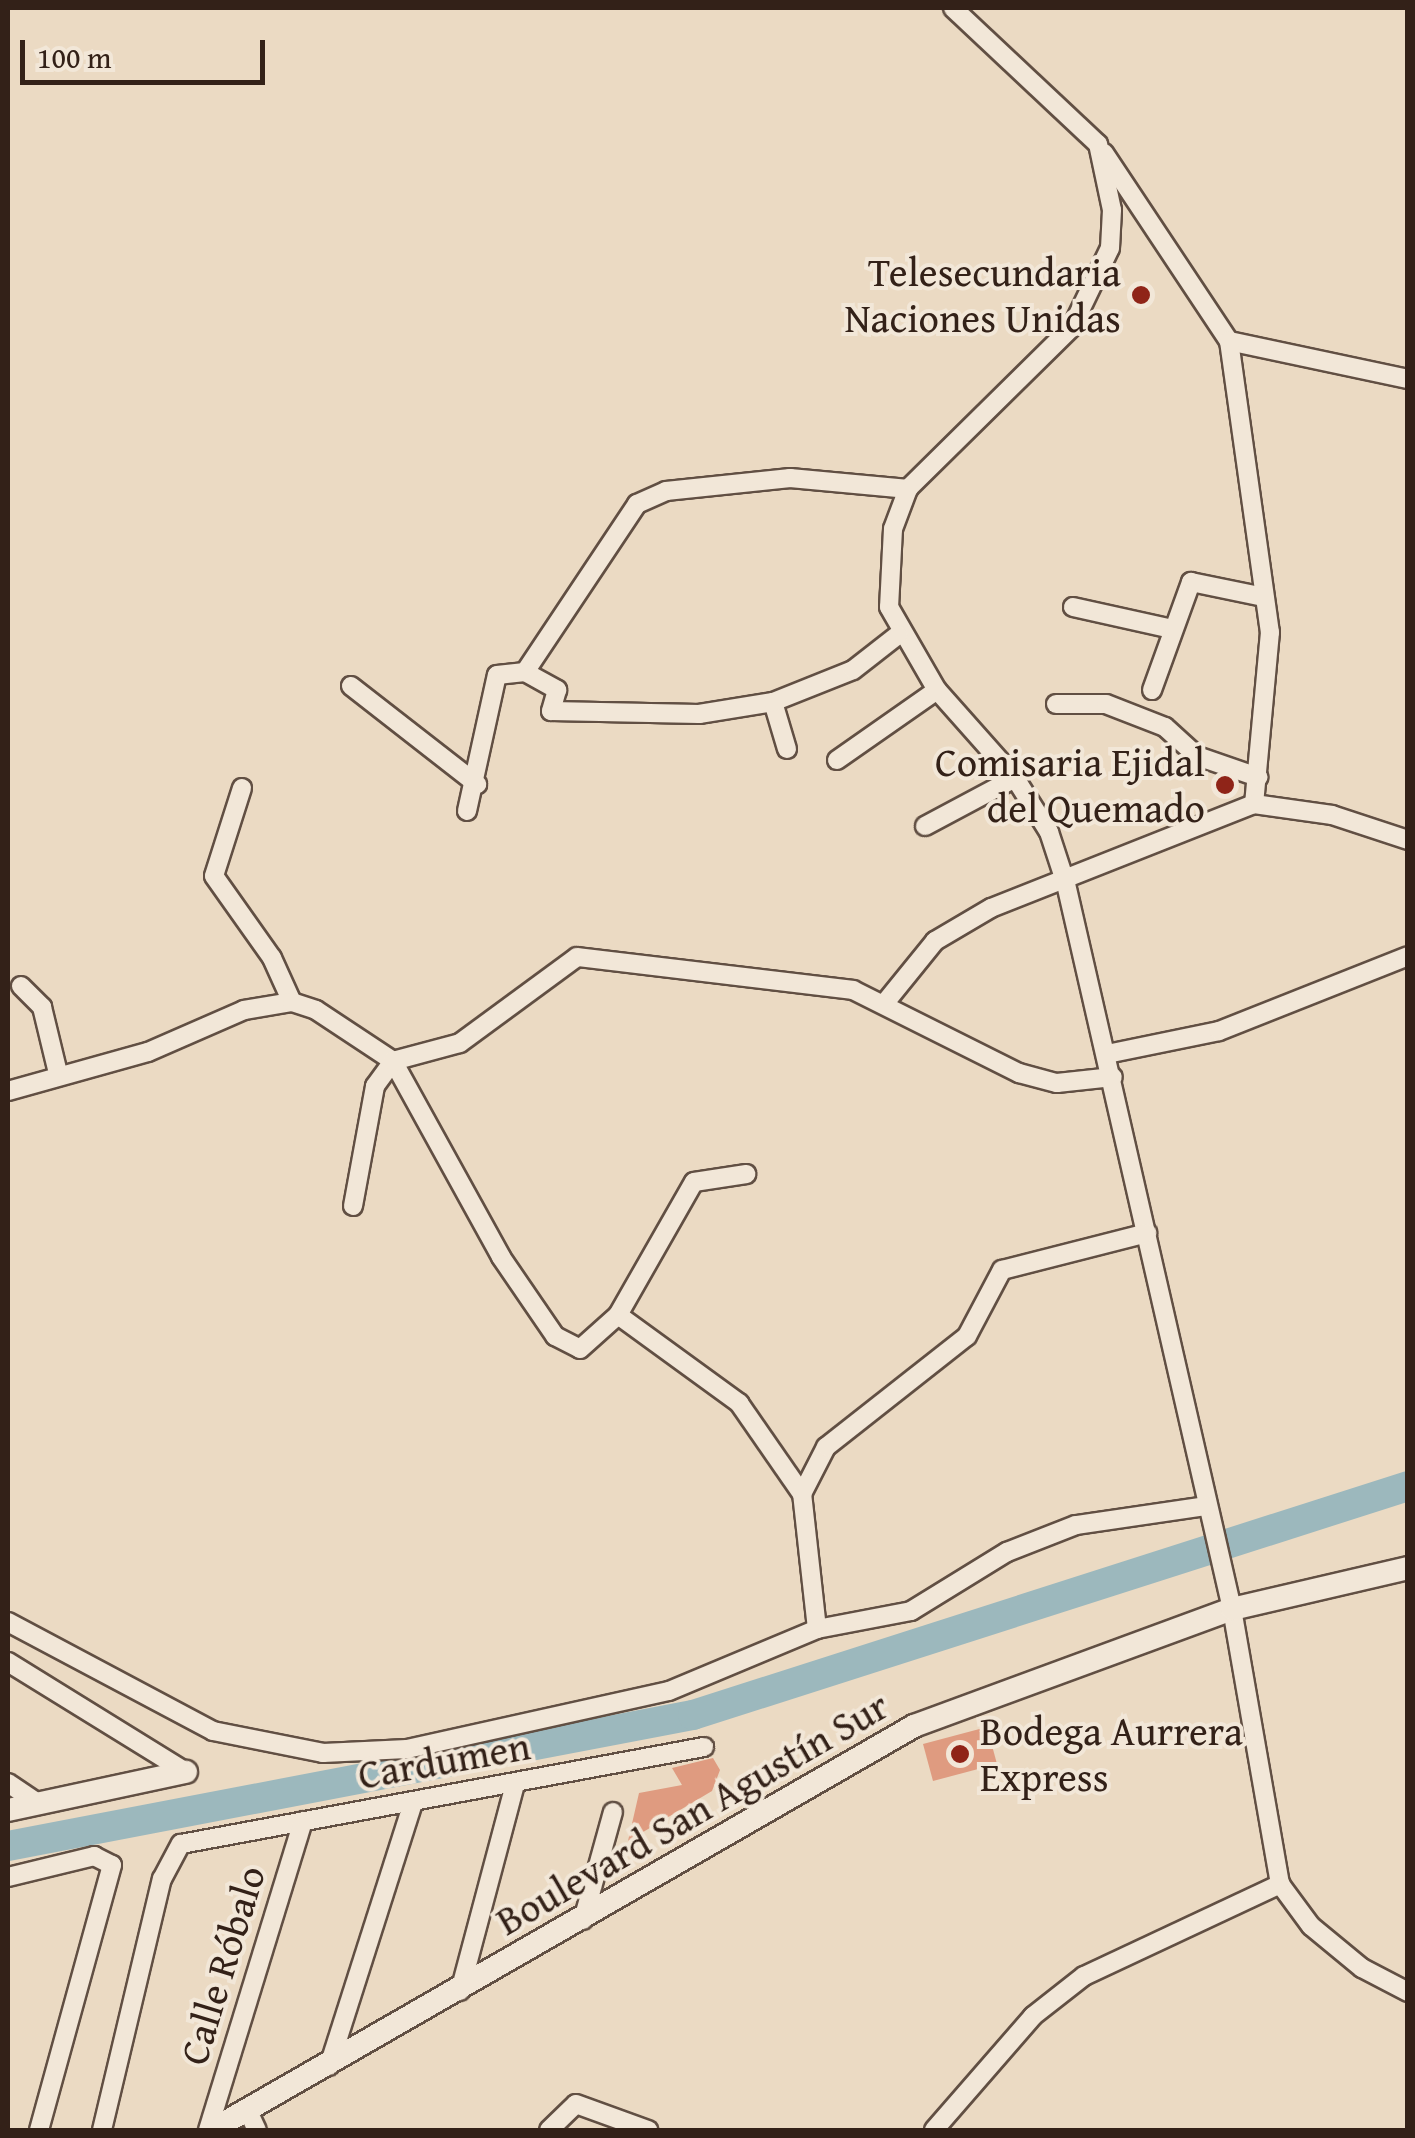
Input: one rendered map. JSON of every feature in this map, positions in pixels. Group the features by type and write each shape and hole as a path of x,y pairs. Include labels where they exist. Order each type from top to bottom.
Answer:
{"main road":[{"name":"Boulevard San Agustín Sur","path":"210,2130 252,2121 329,2066 914,1726 1232,1609 1408,1568"},
{"path":"8,1810 186,1772"}],"street":[{"path":"953,8 1098,144 1230,341 1270,656 1254,804"},
{"path":"1098,144 1112,210 1100,280 1034,370 908,489 886,578 898,635 937,690 1015,778 1049,832 1066,884 1232,1609 1280,1884 1312,1926 1362,1968 1408,1992"},
{"path":"1230,341 1408,380"},
{"path":"524,672 637,504 666,490 790,478 908,489"},
{"path":"1152,690 1190,582 1264,597"},
{"path":"1073,607 1172,628"},
{"path":"467,811 476,784 490,686 498,676 524,672 558,690 551,712 634,718 773,702 853,670 898,635"},
{"path":"350,686 476,784"},
{"path":"837,760 937,690"},
{"path":"773,702 786,748"},
{"path":"1056,704 1106,704 1165,727 1198,756 1258,777"},
{"path":"925,826 1015,778"},
{"path":"242,788 214,876 272,958 292,1002 393,1061 501,1257 555,1336 580,1350 618,1315 694,1182 746,1174"},
{"path":"884,1004 936,941 991,908 1066,884 1254,804 1332,815 1408,840"},
{"path":"353,1206 375,1086 393,1061 460,1043 577,956 745,972 853,990 1020,1073 1057,1082 1113,1077"},
{"path":"1106,1054 1219,1031 1408,956"},
{"path":"20,986 42,1007 58,1073"},
{"path":"8,1091 58,1073 148,1052 244,1010 292,1002"},
{"path":"802,1494 826,1446 967,1336 1002,1270 1147,1234"},
{"path":"618,1315 739,1404 802,1494 817,1629"},
{"path":"8,1622 212,1731 323,1753 407,1749 669,1691 817,1629 911,1611 1007,1552 1076,1526 1208,1512"},
{"path":"8,1662 186,1772"},
{"name":"Cardumen","path":"102,2130 171,1854 195,1839 515,1784 704,1746"},
{"path":"8,1783 36,1802"},
{"path":"460,1993 515,1784"},
{"path":"329,2066 414,1802"},
{"path":"582,1920 613,1812"},
{"name":"Calle Róbalo","path":"210,2130 303,1820"},
{"path":"8,1877 106,1858 112,1875 39,2130"},
{"path":"934,2130 1033,2016 1084,1976 1280,1884"},
{"path":"549,2130 576,2104 648,2130"}],"building":[{"name":"Bodega Aurrera Express","path":"987,1727 997,1764 933,1781 923,1744"},
{"path":"713,1758 720,1770 712,1791 628,1841 639,1793 682,1785 672,1768"}],"waterway":[{"path":"8,1846 693,1715 1408,1486"}],"place":[{"name":"Telesecundaria Naciones Unidas","path":"1141,295"},
{"name":"Comisaria Ejidal del Quemado","path":"1225,785"},
{"name":"Bodega Aurrera Express","path":"960,1754"}]}
